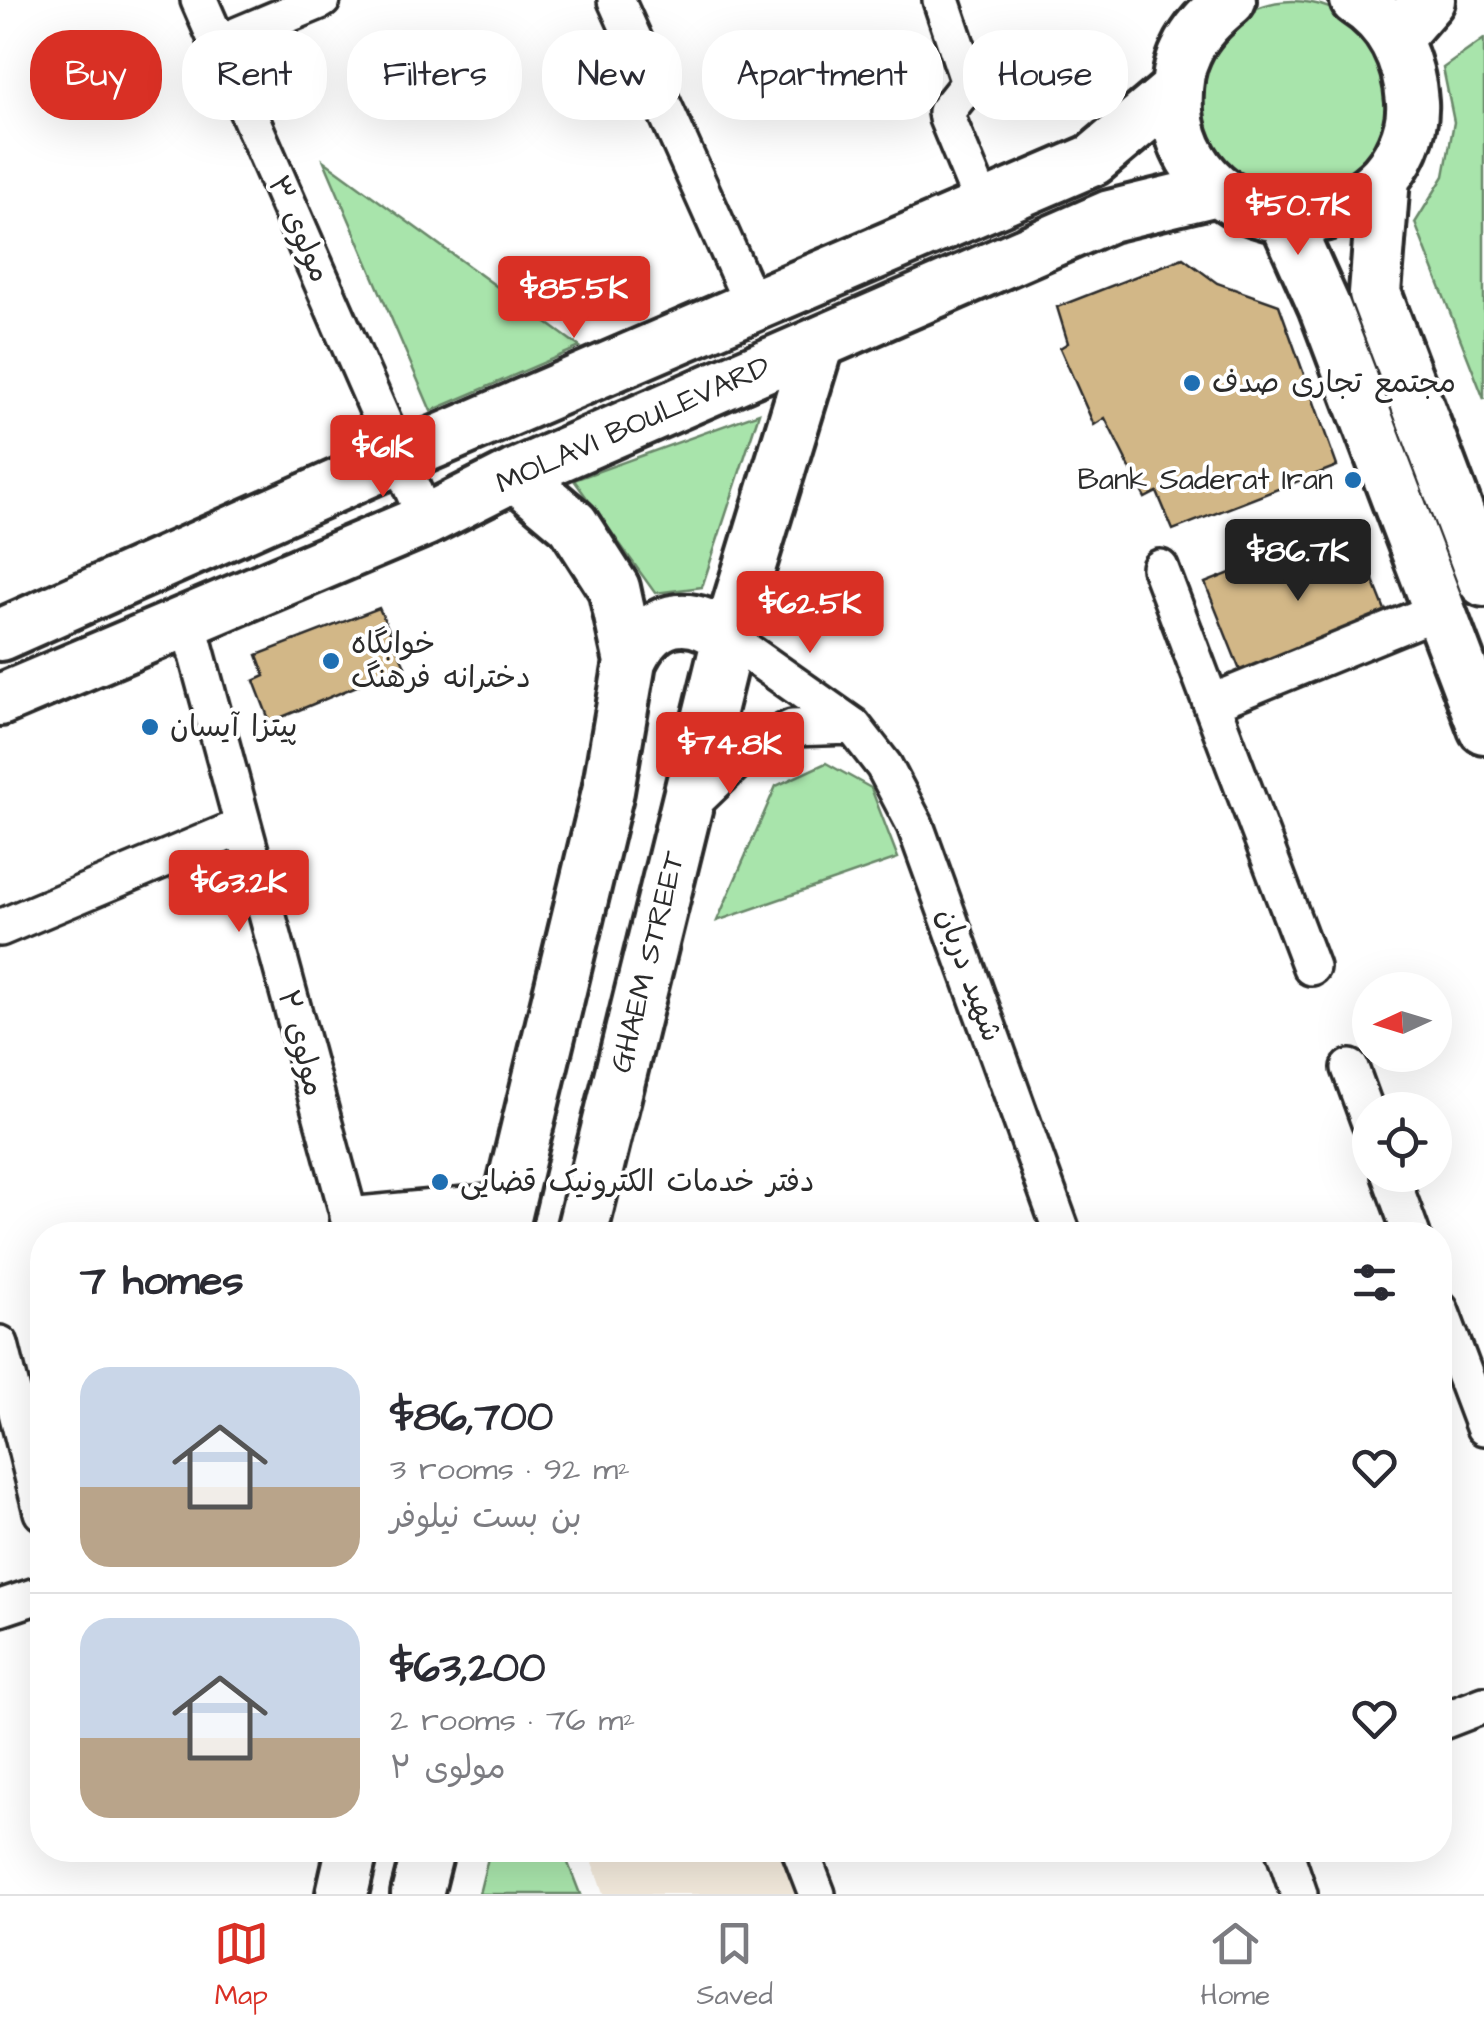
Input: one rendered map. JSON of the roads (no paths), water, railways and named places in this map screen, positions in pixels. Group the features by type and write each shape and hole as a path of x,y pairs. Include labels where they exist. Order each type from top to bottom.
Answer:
{"main road":[{"path":"1212,7 1184,54 1176,90 1178,127 1192,162 1217,190 1248,210 1284,219 1321,216 1356,202 1384,178 1404,146 1412,110 1410,73 1396,38 1371,10 1356,0"},
{"path":"1396,38 1429,0"},
{"name":"MOLAVI BOULEVARD","path":"0,635 400,457 1093,160 1176,90"},
{"path":"1384,178 1375,293 1484,580"},
{"name":"MOLAVI BOULEVARD","path":"0,700 426,520 516,475 1110,216 1217,190"},
{"path":"1284,219 1324,306 1484,728"},
{"name":"GHAEM STREET","path":"584,1222 728,638 818,344"},
{"path":"505,1218 608,791 630,662 614,588 574,524 516,475"},
{"path":"630,662 646,636 672,620 702,622 728,638"},
{"path":"342,1894 349,1862"},
{"path":"417,1894 425,1862"}],"street":[{"name":"مولوی ۳","path":"198,0 212,30"},
{"path":"251,30 322,0"},
{"path":"941,0 969,83 946,112 947,118 984,206"},
{"path":"627,4 754,308"},
{"name":"مولوی ۳","path":"251,120 426,520"},
{"path":"1160,568 1311,968"},
{"path":"1211,703 1440,610"},
{"name":"مولوی ۲","path":"187,618 350,1222"},
{"name":"شهید دربان","path":"728,638 853,726 884,766 915,824 1058,1222"},
{"path":"685,810 747,751 762,743 792,728 853,726"},
{"path":"0,928 243,826"},
{"path":"1350,1068 1359,1092"},
{"path":"1396,1192 1407,1222"},
{"path":"428,1222 505,1218"},
{"path":"1452,1342 1484,1427"},
{"path":"0,1344 30,1464"},
{"path":"0,1608 30,1598"},
{"path":"1452,1717 1484,1705"},
{"path":"805,1862 817,1894"},
{"path":"1288,1862 1300,1894"}],"place":[{"name":"مجتمع تجاری صدف","path":"1192,383"},
{"name":"Bank Saderat Iran","path":"1353,480"},
{"name":"خوابگاه دخترانه فرهنگ","path":"331,661"},
{"name":"پیتزا آیسان","path":"150,727"},
{"name":"دفتر خدمات الکترونیک قضایی","path":"440,1182"}]}
